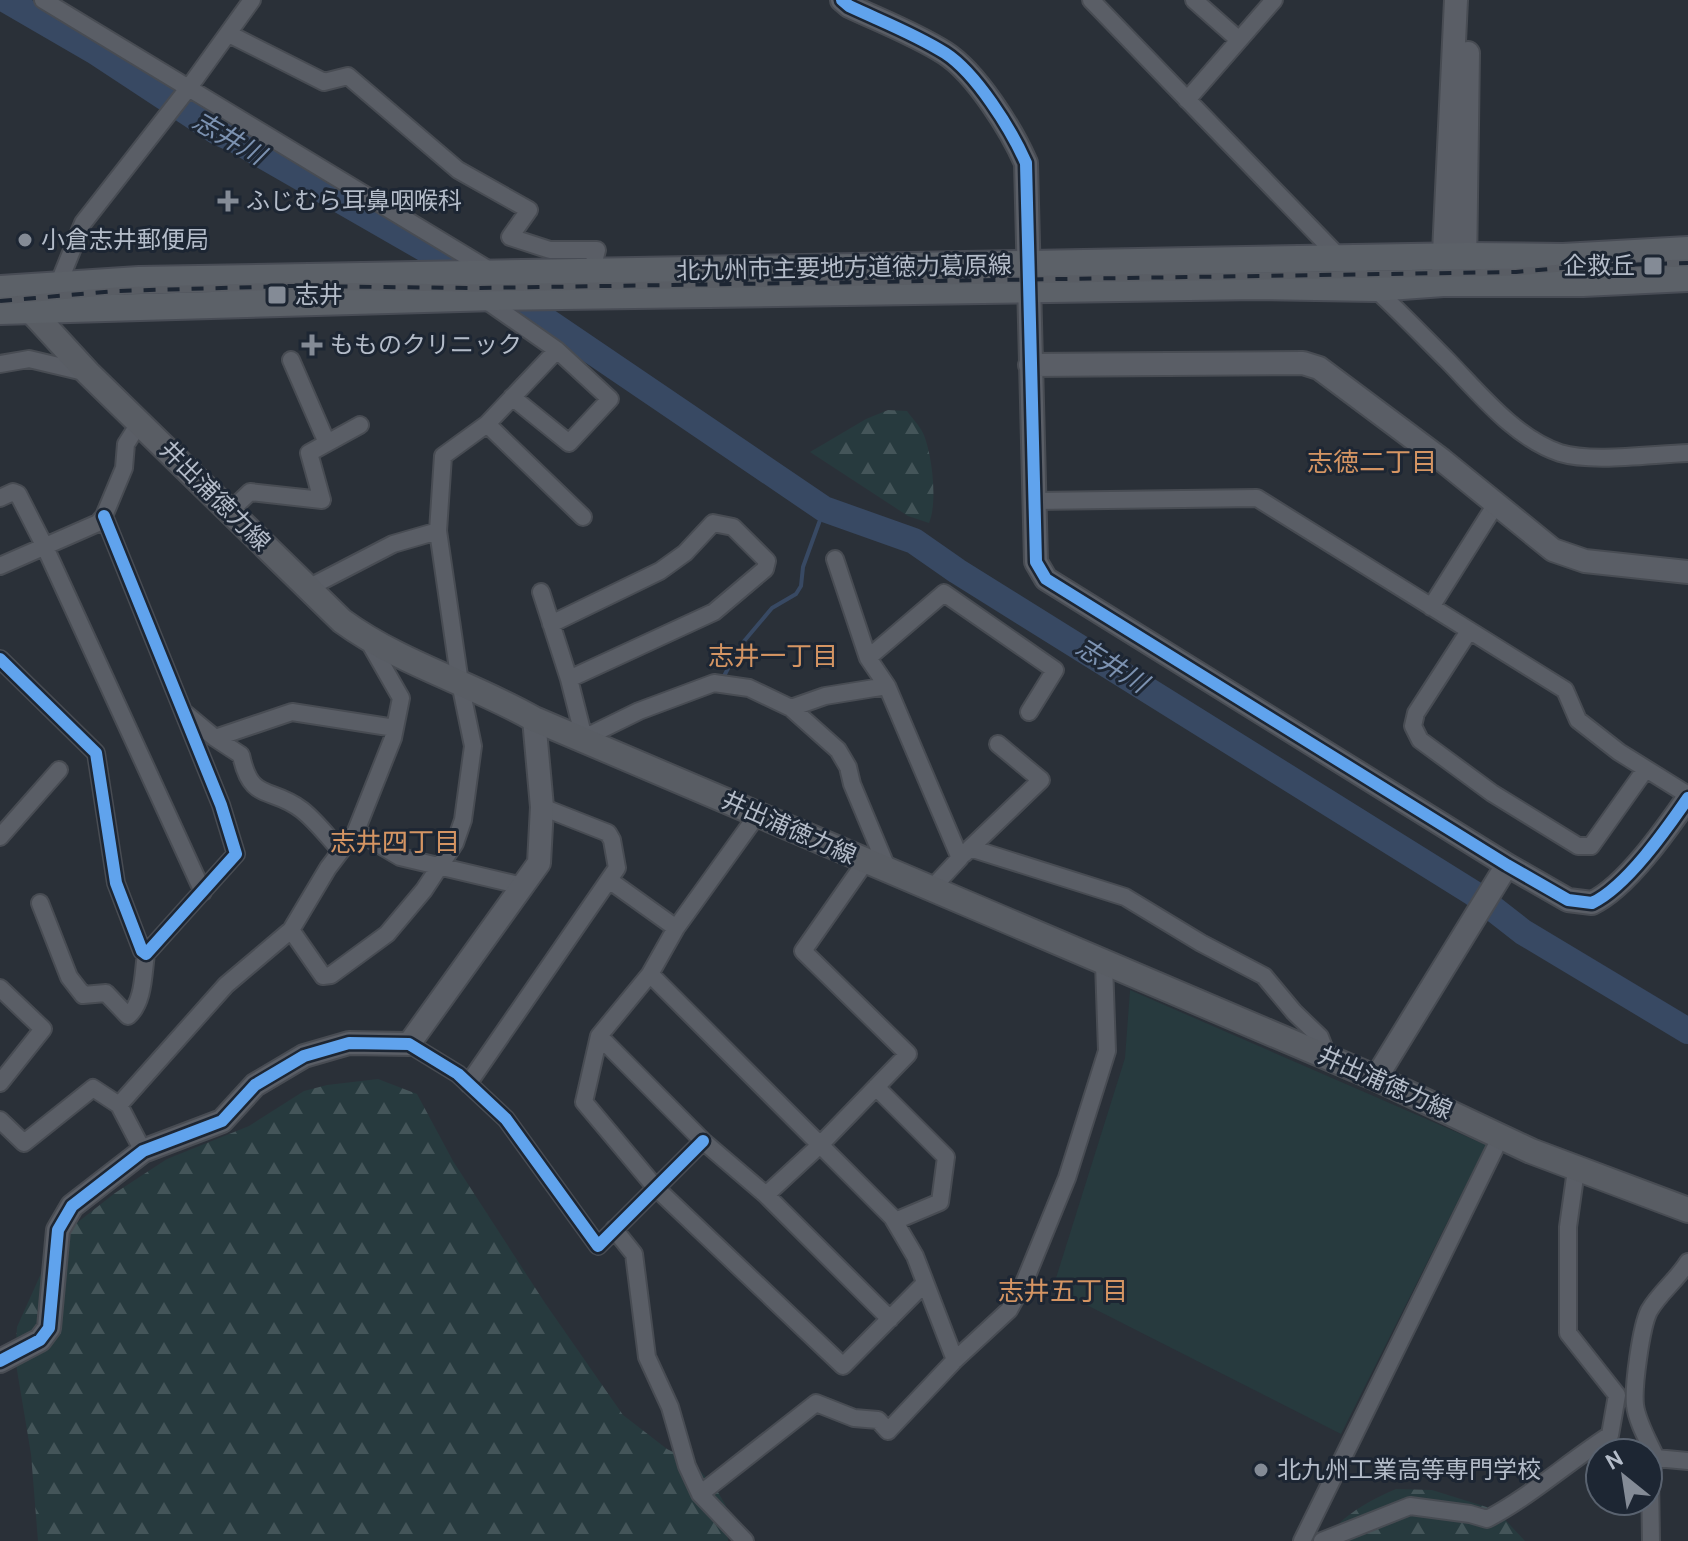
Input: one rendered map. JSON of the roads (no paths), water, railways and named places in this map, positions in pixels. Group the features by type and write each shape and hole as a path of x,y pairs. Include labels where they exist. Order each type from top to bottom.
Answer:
{"main road":[{"name":"北九州市主要地方道徳力葛原線","path":"1028,278 1375,288 1454,270 1563,257 1688,250"},
{"name":"北九州市主要地方道徳力葛原線","path":"2,292 29,309 481,297 590,284 1028,278 1342,260 1612,282 1688,278"},
{"name":"北九州市主要地方道徳力葛原線","path":"2,292 58,285 155,280 500,275 590,284"},
{"name":"井出浦徳力線","path":"29,309 88,373 342,621 369,642 534,719 1376,1078 1576,1170 1688,1210"}],"street":[{"path":"43,0 500,275"},
{"path":"58,285 83,223 190,86 252,0"},
{"path":"842,0 947,55 965,70 1011,130 1026,163 1036,562 1046,579 1568,900 1592,903 1610,892 1667,828 1688,796 1645,770 1578,720 1565,690 1257,498 1035,501"},
{"path":"1091,0 1342,260 1375,288 1521,432 1562,454 1590,457 1688,453"},
{"path":"1194,0 1239,40"},
{"path":"1187,100 1274,0"},
{"path":"1454,270 1456,0"},
{"path":"1454,270 1469,0"},
{"path":"229,34 324,82 348,76 458,170 529,210 510,237 550,250 597,250 590,284"},
{"path":"481,297 557,350 610,399 569,443 512,397"},
{"path":"291,930 323,976 331,975 387,934 424,890 455,843 463,820 473,746 460,683 438,531 443,456 487,424 557,350"},
{"path":"0,364 29,359 88,373"},
{"path":"291,360 327,443"},
{"path":"1030,365 1303,363 1319,368 1442,460 1553,550 1585,561 1688,572"},
{"path":"0,566 98,523 104,516 124,468 126,444 140,422"},
{"path":"487,424 583,517"},
{"path":"230,511 250,492 322,500 309,453 360,425"},
{"path":"0,498 13,492 18,494 203,892"},
{"path":"1431,607 1496,504"},
{"path":"40,903 69,977 83,995 106,993 128,1016 135,1010 146,954 236,854 221,805 104,516"},
{"path":"551,624 660,571 685,553 713,523 733,527 767,561 765,569 714,612 569,679"},
{"path":"308,588 393,544 438,531"},
{"path":"835,559 868,658 887,686 965,853 1125,897 1201,943 1264,976 1320,1037 1328,1058"},
{"path":"541,592 584,738 639,711 714,683 749,688 791,708 838,750 848,767 877,866 803,951 908,1054 820,1145 766,1195"},
{"path":"868,658 944,593 1055,670 1029,712"},
{"path":"1469,631 1416,713 1413,726 1420,740 1492,793 1578,846 1591,846 1645,770"},
{"path":"119,1105 226,985 291,930 356,831 395,728 401,698 369,642"},
{"path":"0,659 96,753 116,883 142,951 146,954"},
{"path":"791,708 825,696 887,686"},
{"path":"215,738 292,712 395,728"},
{"path":"185,713 241,755 245,774 255,788 300,809 341,851"},
{"path":"409,1044 539,863 542,807 534,719"},
{"path":"933,887 1041,780 998,744"},
{"path":"0,837 59,770"},
{"path":"468,1084 617,868 608,833 542,807"},
{"path":"758,814 676,928 650,974 599,1036 584,1102 656,1188 843,1366 925,1283"},
{"path":"356,831 400,857 523,886"},
{"path":"1376,1078 1507,865"},
{"path":"609,880 676,928"},
{"path":"700,1494 816,1403 854,1418 878,1420 888,1431 955,1360 1009,1310 1024,1283 1067,1178 1107,1051 1104,963"},
{"path":"650,974 895,1221 915,1256 955,1360"},
{"path":"0,988 43,1029 0,1083"},
{"path":"599,1036 703,1141 766,1195 890,1319"},
{"path":"0,1361 40,1340 49,1328 58,1230 72,1206 143,1151 222,1121 255,1085 304,1056 349,1043 409,1044 458,1074 506,1119 598,1246 703,1141"},
{"path":"876,1087 946,1157 940,1202 895,1221"},
{"path":"0,1120 24,1143 93,1088 119,1105 143,1151"},
{"path":"1302,1541 1501,1136"},
{"path":"1322,1541 1410,1506 1487,1519 1518,1503 1570,1460 1610,1435 1617,1395 1568,1333 1568,1227 1576,1170"},
{"path":"614,1229 634,1254 647,1357 670,1407 687,1466 700,1494 745,1541"},
{"path":"1648,1437 1635,1405 1639,1356 1648,1314 1688,1262"},
{"path":"1664,1459 1688,1461"},
{"path":"1651,1517 1651,1541"}],"waterway":[{"name":"志井川","path":"6,0 94,51 217,132 458,268"},
{"name":"志井川","path":"531,310 824,509 914,541 957,571 1473,893 1523,932 1688,1031"},
{"path":"724,676 740,646 772,608 796,594 801,586 803,567 824,509"}],"railway":[{"path":"0,301 116,291 291,286 475,288 1516,272 1688,263"}],"place":[{"name":"ふじむら耳鼻咽喉科","path":"228,201"},
{"name":"小倉志井郵便局","path":"25,240"},
{"name":"企救丘","path":"1653,266"},
{"name":"志井","path":"277,295"},
{"name":"もものクリニック","path":"312,345"},
{"name":"北九州工業高等専門学校","path":"1261,1470"}],"district":[{"name":"志徳二丁目","path":"1372,462"},
{"name":"志井一丁目","path":"773,656"},
{"name":"志井四丁目","path":"395,842"},
{"name":"志井五丁目","path":"1063,1291"}]}
